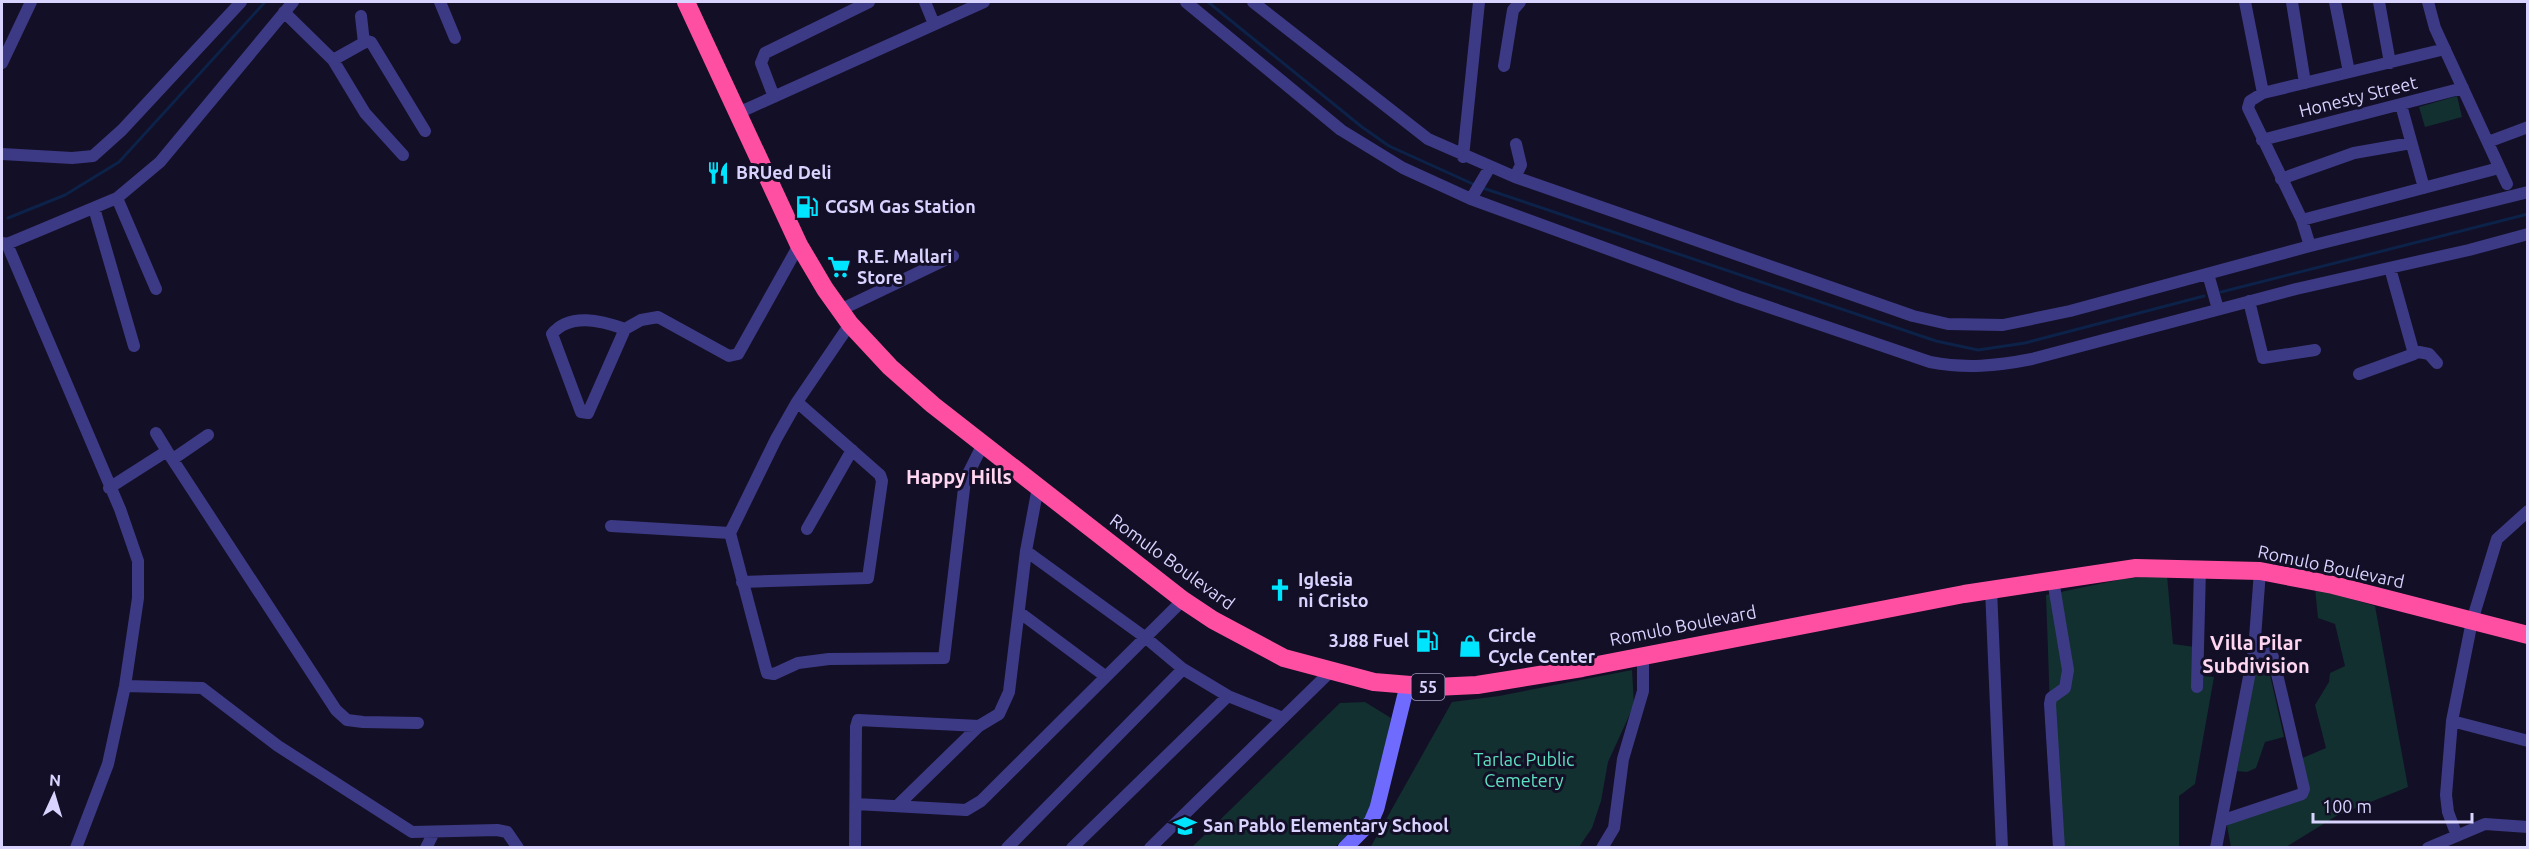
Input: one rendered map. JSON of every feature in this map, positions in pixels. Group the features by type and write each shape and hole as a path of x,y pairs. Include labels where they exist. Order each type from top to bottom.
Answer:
{"highway":[{"name":"Romulo Boulevard","path":"686,2 799,245 845,317 890,368 983,444 1183,600 1277,655 1330,672 1407,686 1477,685 1991,590 2136,568 2200,568 2260,572 2333,585 2528,635"}],"street":[{"path":"2,63 31,2"},
{"path":"2,154 72,158 93,156 122,130 241,2"},
{"path":"76,848 108,764 125,686 138,598 138,561 120,509 4,244 117,198 160,162 293,2"},
{"path":"440,2 455,38"},
{"path":"841,15 846,2"},
{"path":"774,97 761,63 765,53 869,2"},
{"path":"925,2 934,24"},
{"path":"738,113 984,2"},
{"path":"1186,2 1341,129 1403,168 1471,199 1750,301 1930,362 1961,368 1995,366 2032,359 2249,301 2528,234"},
{"path":"1253,2 1428,139 1463,157 1913,316 1948,324 2003,325 2070,311 2310,246 2528,192"},
{"path":"1463,157 1479,2"},
{"path":"1504,66 1513,10 1520,2"},
{"path":"2245,2 2263,93"},
{"path":"2292,2 2305,83"},
{"path":"2335,2 2349,72"},
{"path":"2379,2 2390,63"},
{"path":"2428,2 2435,28 2506,184"},
{"path":"284,12 333,60 365,112 403,155"},
{"path":"361,16 364,43"},
{"path":"333,60 364,43 371,42 425,131"},
{"path":"2310,246 2302,220 2262,140 2248,104 2263,93 2445,49"},
{"name":"Honesty Street","path":"2262,140 2463,88"},
{"path":"2401,105 2424,188"},
{"path":"2488,142 2528,127"},
{"path":"2281,179 2354,153 2411,143"},
{"path":"1515,177 1521,165 1516,144"},
{"path":"1471,199 1490,167"},
{"path":"2302,220 2499,168"},
{"path":"117,198 156,289"},
{"path":"94,208 134,346"},
{"path":"625,328 596,320 581,320 568,324 552,334 581,412 588,413 625,328 641,320 658,317 729,356 738,354 799,245"},
{"path":"953,256 845,317 776,439 730,533 767,673 774,674 798,663 829,659 944,658 965,480 983,444"},
{"path":"2359,374 2412,356 2414,351 2390,268"},
{"path":"2208,274 2218,309"},
{"path":"2249,301 2263,358 2266,360 2315,350"},
{"path":"2414,351 2429,354 2437,363"},
{"path":"742,582 868,578 882,481 880,475 797,402"},
{"path":"156,434 336,710 347,720 418,723"},
{"path":"109,488 208,435"},
{"path":"807,529 852,450"},
{"path":"897,807 980,726 999,714 1010,692 1026,551 1038,487"},
{"path":"2457,836 2448,812 2446,795 2452,721 2472,621 2498,538 2515,520 2528,511"},
{"path":"2515,520 2528,528"},
{"path":"610,526 730,533"},
{"path":"1026,551 1146,638 1184,669 1228,696 1283,718"},
{"path":"2197,687 2200,568"},
{"path":"2216,848 2223,824 2254,651 2260,572"},
{"path":"2054,580 2068,670 2065,688 2051,698 2050,704 2059,848"},
{"path":"1991,590 2002,848"},
{"path":"856,804 966,810 981,801 1183,600"},
{"path":"1019,612 1105,676"},
{"path":"2223,824 2302,794 2304,789 2273,657 2266,652 2254,651"},
{"path":"1614,848 1614,828 1623,759 1643,691 1643,654"},
{"path":"1007,848 1184,669"},
{"path":"1150,848 1330,672"},
{"path":"125,686 202,688 278,746 412,832 497,830 507,832 518,848"},
{"path":"1345,848 1366,828 1374,815 1392,758 1407,686"},
{"path":"1072,848 1228,696"},
{"path":"855,848 856,727 858,720 980,726"},
{"path":"2452,721 2528,741"},
{"path":"2223,824 2228,848"},
{"path":"2428,848 2485,825 2528,827"},
{"path":"1602,848 1614,828"},
{"path":"426,848 434,832"}],"green space":[{"path":"2457,96 2462,117 2425,127 2419,107"},
{"path":"2167,575 2173,644 2195,647 2193,675 2214,677 2195,784 2179,796 2179,847 2055,847 2046,595 2123,579"},
{"path":"2315,588 2375,606 2408,787 2338,815 2286,847 2231,847 2227,826 2232,821 2310,790 2300,759 2326,748 2315,705 2329,682 2330,673 2345,666 2335,624 2318,618"},
{"path":"2266,657 2284,737 2265,742 2256,768 2247,772 2237,771 2257,662"},
{"name":"Tarlac Public Cemetery","path":"1632,670 1634,705 1608,762 1601,801 1592,828 1579,847 1370,848 1452,702 1499,696"},
{"path":"1365,702 1391,718 1371,813 1335,847 1191,848 1340,703"}],"waterway":[{"path":"8,218 65,195 119,162 265,2"},
{"path":"1208,2 1362,127 1389,146 1473,184"},
{"path":"1483,188 1936,341 1978,350 2025,343 2204,296"},
{"path":"2221,292 2528,214"}],"place":[{"name":"BRUed Deli","path":"718,173"},
{"name":"CGSM Gas Station","path":"807,207"},
{"name":"R.E. Mallari Store","path":"839,267"},
{"name":"Iglesia ni Cristo","path":"1280,590"},
{"name":"3J88 Fuel","path":"1427,641"},
{"name":"Circle Cycle Center","path":"1470,646"},
{"name":"San Pablo Elementary School","path":"1185,826"}],"district":[{"name":"Happy Hills","path":"959,477"},
{"name":"Villa Pilar Subdivision","path":"2256,654"}]}
